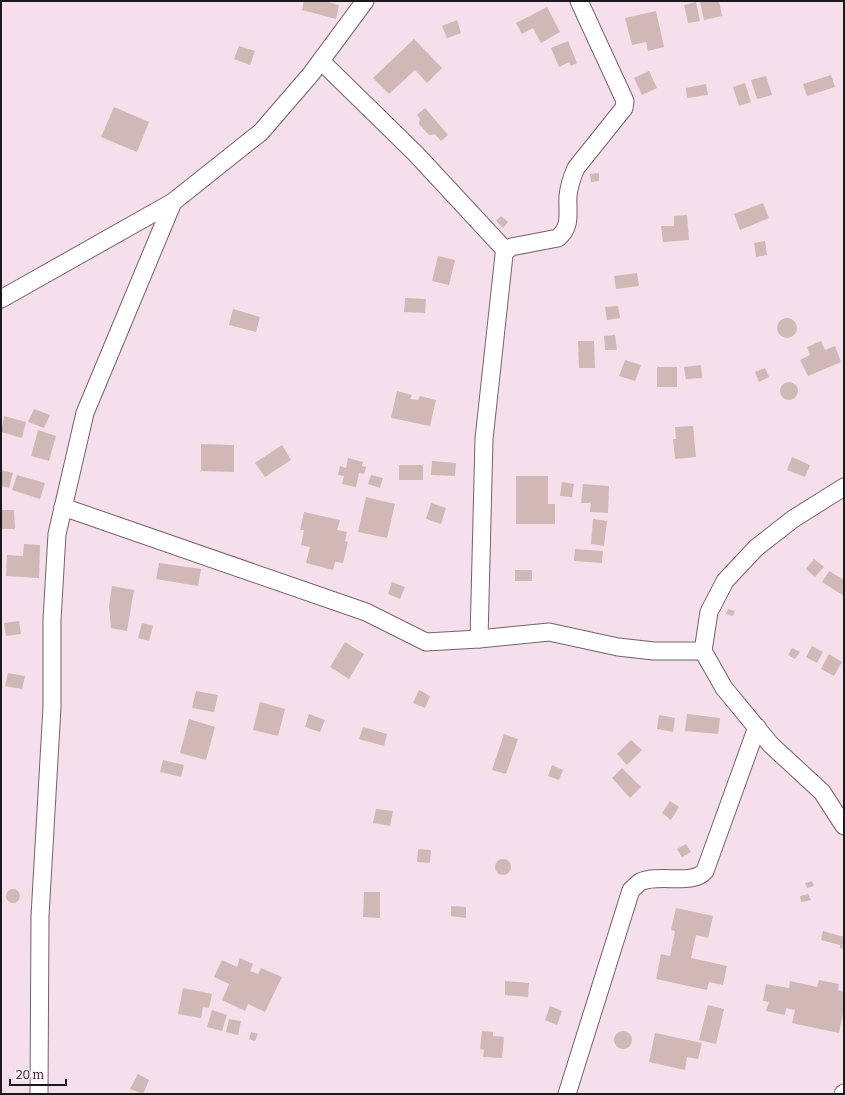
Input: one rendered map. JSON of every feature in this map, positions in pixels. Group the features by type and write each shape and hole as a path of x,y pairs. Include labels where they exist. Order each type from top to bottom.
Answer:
{"street":[{"path":"1,299 173,202 261,132 311,74 365,1"},
{"path":"479,639 484,439 504,255 511,247 558,238 564,233 568,227 568,195 576,168 624,108 625,101 578,1"},
{"path":"321,61 416,154 506,251"},
{"path":"39,1094 40,916 52,707 52,620 57,534 85,413 173,202"},
{"path":"844,487 793,519 756,548 725,581 709,612 703,651 724,688 771,745 822,792 844,826"},
{"path":"63,507 366,612 426,642 479,639 549,632 618,647 654,651 703,651"},
{"path":"567,1094 631,890 640,882 655,878 692,878 702,875 705,871 757,727"}],"building":[{"path":"304,1 324,1 339,5 336,19 302,10"},
{"path":"719,1 722,16 704,20 700,2"},
{"path":"696,2 700,21 688,23 684,5"},
{"path":"547,7 560,32 541,43 533,28 522,34 516,23"},
{"path":"656,11 664,47 648,51 646,42 632,45 625,18"},
{"path":"457,20 461,33 447,38 442,26"},
{"path":"414,39 442,68 427,83 415,70 389,94 373,78"},
{"path":"568,41 577,63 571,66 569,62 559,67 551,48"},
{"path":"239,46 255,51 250,65 234,59"},
{"path":"649,71 657,88 642,95 634,78"},
{"path":"831,75 835,87 807,96 803,84"},
{"path":"766,76 772,95 757,99 751,80"},
{"path":"745,83 751,102 739,106 733,87"},
{"path":"706,84 708,95 687,98 686,88"},
{"path":"114,107 149,122 137,152 101,137"},
{"path":"425,108 448,135 441,141 435,134 429,135 419,124 420,119 417,115"},
{"path":"599,173 599,181 591,182 590,174"},
{"path":"763,203 769,218 740,230 734,214"},
{"path":"687,215 689,240 663,242 661,226 674,226 674,216"},
{"path":"501,216 508,222 503,228 496,221"},
{"path":"765,241 767,255 756,257 754,243"},
{"path":"438,256 455,260 449,285 432,281"},
{"path":"637,273 639,286 616,289 614,276"},
{"path":"405,298 426,299 425,313 404,312"},
{"path":"618,306 620,318 607,320 605,307"},
{"path":"233,309 260,317 256,332 229,325"},
{"path":"787,318 794,321 797,328 794,335 787,338 780,335 777,328 780,321"},
{"path":"615,335 617,350 605,350 604,336"},
{"path":"578,341 594,341 595,368 579,368"},
{"path":"821,341 825,350 835,346 841,362 808,376 800,360 810,355 807,347"},
{"path":"625,360 641,365 635,381 619,376"},
{"path":"701,365 702,378 686,379 684,367"},
{"path":"657,367 677,367 677,387 657,387"},
{"path":"765,368 769,377 759,382 755,372"},
{"path":"789,382 795,385 798,391 795,397 789,400 783,397 780,391 783,385"},
{"path":"397,391 412,395 410,399 418,400 420,396 436,400 430,426 391,418"},
{"path":"34,409 50,415 44,428 28,422"},
{"path":"4,416 26,422 22,438 1,432"},
{"path":"693,426 696,457 675,459 673,439 676,439 675,427"},
{"path":"38,430 56,436 49,461 31,456"},
{"path":"201,444 234,445 234,472 201,471"},
{"path":"282,445 291,460 265,477 255,463"},
{"path":"792,457 810,465 805,477 787,470"},
{"path":"348,458 363,462 362,466 366,467 364,474 359,473 356,487 342,484 344,476 338,475 340,466 346,468"},
{"path":"432,461 456,463 455,476 431,475"},
{"path":"399,465 423,465 423,480 399,480"},
{"path":"1,470 13,473 9,488 1,486"},
{"path":"17,475 45,483 40,499 12,490"},
{"path":"371,475 383,478 380,488 368,484"},
{"path":"516,476 548,476 548,504 555,504 555,524 516,524"},
{"path":"562,482 574,484 572,497 560,496"},
{"path":"583,484 609,486 608,513 590,512 591,503 581,503"},
{"path":"366,497 395,504 387,538 358,532"},
{"path":"431,503 446,508 441,524 426,519"},
{"path":"1,510 14,510 15,529 1,529"},
{"path":"304,512 340,520 337,530 347,532 345,541 348,542 343,563 335,562 333,570 306,563 310,547 301,545 304,530 300,530"},
{"path":"593,519 607,521 604,546 591,544"},
{"path":"24,544 40,545 39,578 6,576 7,555 23,556"},
{"path":"575,549 603,551 602,563 574,561"},
{"path":"814,559 824,567 815,577 806,569"},
{"path":"159,563 201,569 198,586 156,579"},
{"path":"515,570 532,570 532,581 515,581"},
{"path":"829,571 844,580 844,596 822,582"},
{"path":"392,582 405,587 400,599 388,594"},
{"path":"112,586 134,590 127,631 111,628 109,606"},
{"path":"728,609 735,611 733,616 726,614"},
{"path":"19,621 21,634 6,636 4,623"},
{"path":"142,623 153,626 149,641 138,638"},
{"path":"345,642 364,654 349,679 330,667"},
{"path":"812,646 823,652 817,663 806,657"},
{"path":"792,648 800,652 795,659 788,655"},
{"path":"829,654 842,662 834,676 821,669"},
{"path":"8,673 25,676 22,689 5,686"},
{"path":"419,690 430,696 425,708 413,703"},
{"path":"196,691 218,695 214,712 192,708"},
{"path":"260,702 285,709 278,736 253,730"},
{"path":"309,714 325,720 320,732 305,727"},
{"path":"687,714 720,718 718,734 685,731"},
{"path":"659,715 675,718 673,732 657,729"},
{"path":"189,719 215,727 206,760 180,753"},
{"path":"363,727 387,734 384,746 359,739"},
{"path":"504,734 518,739 506,774 492,770"},
{"path":"631,740 642,750 627,765 617,754"},
{"path":"163,760 184,765 181,777 160,772"},
{"path":"552,765 563,770 559,780 548,776"},
{"path":"622,768 641,787 630,798 612,778"},
{"path":"670,801 679,807 671,820 662,813"},
{"path":"376,809 393,811 390,826 373,823"},
{"path":"686,844 691,852 682,857 677,849"},
{"path":"418,849 431,850 430,863 417,862"},
{"path":"500,859 506,859 511,864 509,873 506,875 500,875 495,870 495,864"},
{"path":"812,881 814,886 807,888 805,883"},
{"path":"10,889 16,889 20,893 20,899 16,903 10,903 6,899 6,893"},
{"path":"364,892 380,892 380,918 363,917"},
{"path":"808,894 811,900 801,902 800,896"},
{"path":"451,906 466,907 466,918 451,916"},
{"path":"676,908 713,916 708,938 696,935 691,958 727,966 723,985 709,982 707,990 656,979 661,954 670,956 675,931 671,930"},
{"path":"823,931 844,937 844,949 840,948 840,945 821,940"},
{"path":"240,958 253,964 250,971 258,974 261,968 282,977 265,1012 248,1004 245,1011 222,1000 229,984 214,977 222,960 237,967"},
{"path":"819,980 839,984 838,990 844,992 844,1009 839,1033 792,1023 795,1010 786,1008 785,1015 766,1011 769,1002 763,1001 766,984 789,988 790,981 817,987"},
{"path":"505,981 529,983 528,997 505,995"},
{"path":"183,988 212,994 209,1008 203,1007 201,1018 178,1014"},
{"path":"708,1005 724,1009 716,1044 699,1040"},
{"path":"550,1006 562,1011 557,1025 545,1020"},
{"path":"212,1010 227,1015 222,1031 207,1027"},
{"path":"229,1019 241,1021 238,1035 226,1032"},
{"path":"482,1031 493,1032 493,1036 504,1037 502,1058 483,1057 484,1050 480,1049"},
{"path":"619,1031 627,1031 632,1036 630,1047 627,1049 619,1049 614,1044 614,1036"},
{"path":"251,1032 258,1034 255,1041 249,1039"},
{"path":"655,1033 702,1043 698,1059 687,1057 685,1070 649,1062"},
{"path":"138,1074 149,1080 143,1094 130,1089"}]}
